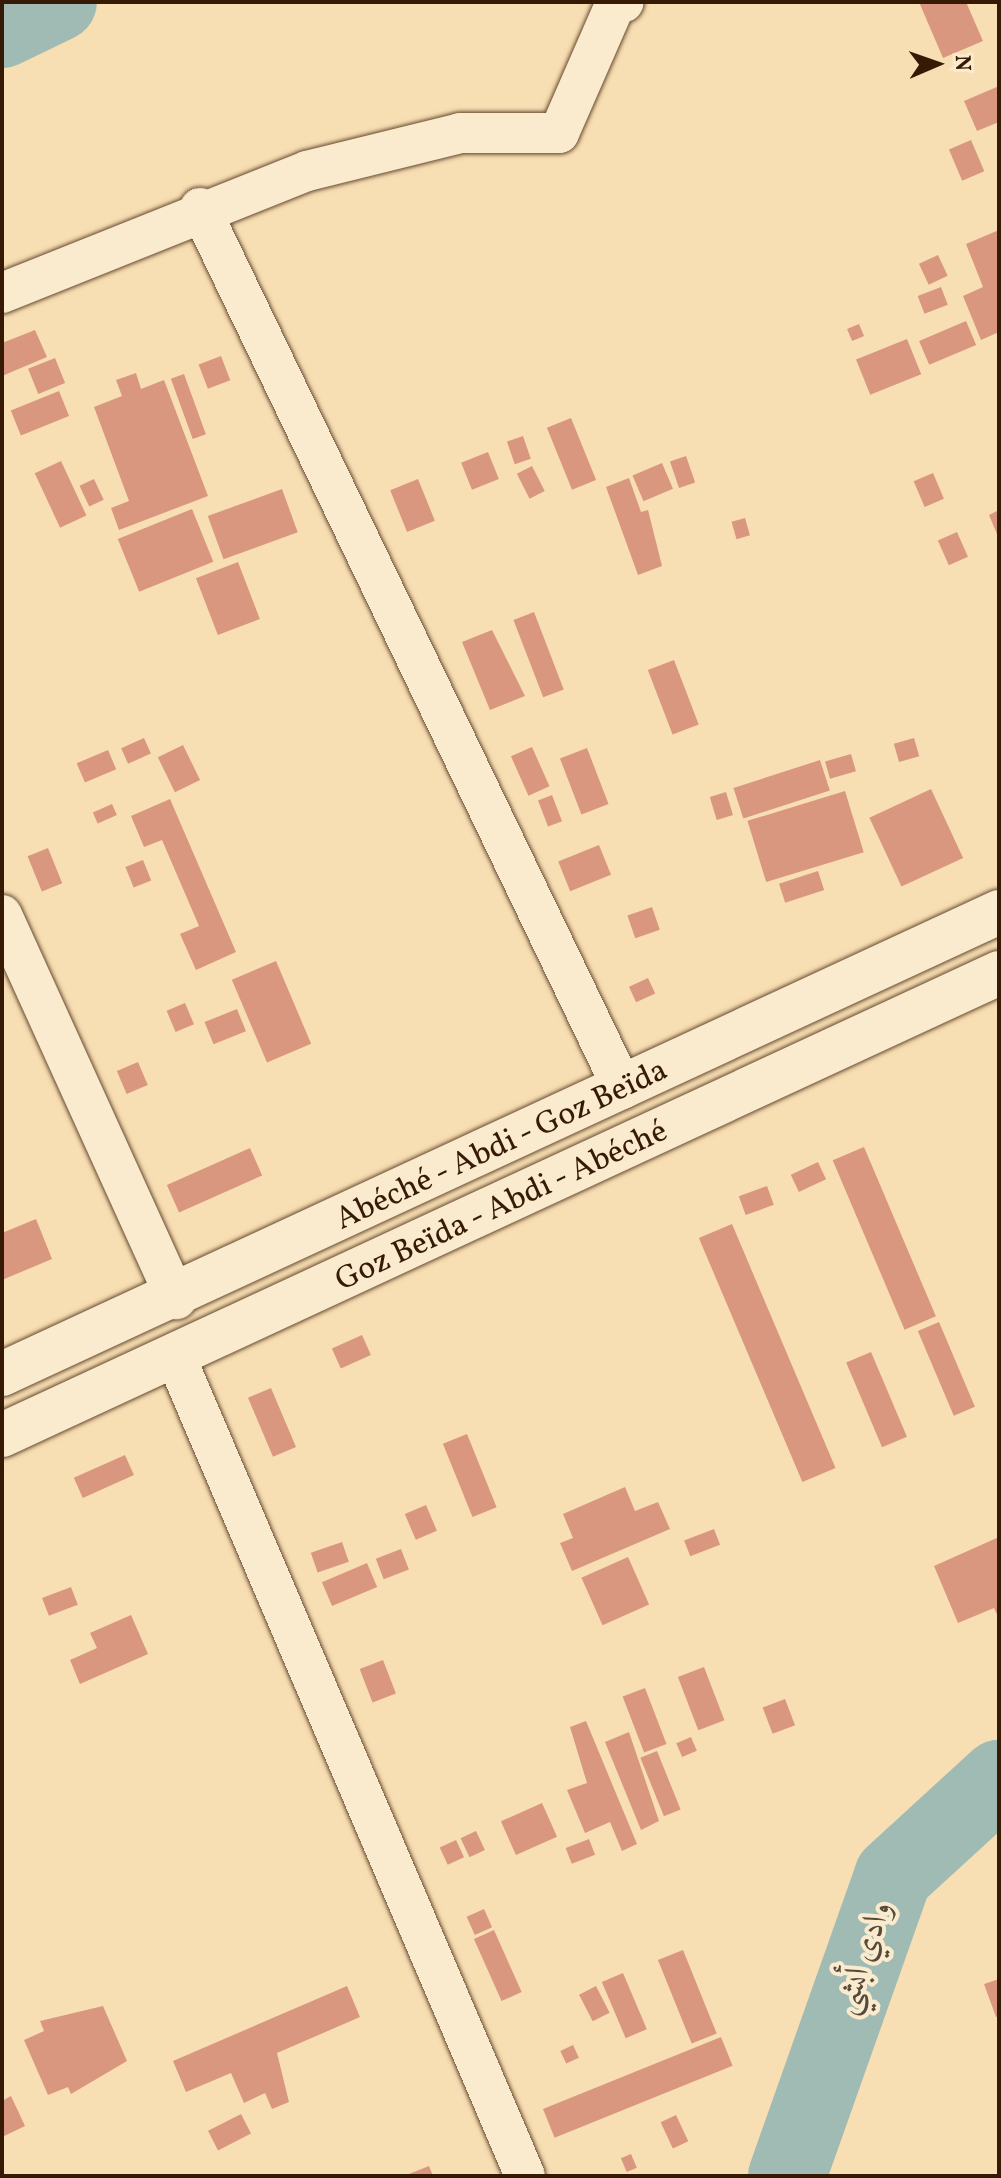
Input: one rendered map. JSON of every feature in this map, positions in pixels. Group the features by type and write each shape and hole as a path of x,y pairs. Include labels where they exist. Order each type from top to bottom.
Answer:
{"main road":[{"name":"Abéché - Abdi - Goz Beïda","path":"2,1374 176,1299 999,912"},
{"name":"Goz Beïda - Abdi - Abéché","path":"2,1435 176,1358 999,973"}],"street":[{"path":"2,293 200,208 307,171 460,133 559,133 618,3"},
{"path":"200,208 623,1089"},
{"path":"2,915 176,1299"},
{"path":"176,1358 525,2176"}],"building":[{"path":"919,2 966,2 983,41 943,58"},
{"path":"999,86 999,122 977,131 964,101"},
{"path":"971,140 984,171 962,181 949,149"},
{"path":"999,230 999,332 981,340 963,296 983,287 966,244"},
{"path":"938,255 948,276 929,285 919,264"},
{"path":"941,287 948,305 924,314 918,296"},
{"path":"966,321 976,345 929,365 919,341"},
{"path":"859,324 864,336 852,341 847,329"},
{"path":"35,330 47,357 2,376 2,343"},
{"path":"907,339 921,374 870,395 856,360"},
{"path":"221,356 230,380 208,389 199,365"},
{"path":"55,358 65,383 38,394 28,369"},
{"path":"136,373 141,389 164,380 208,496 119,530 111,508 129,501 94,407 122,396 116,380"},
{"path":"184,374 206,434 193,439 171,379"},
{"path":"59,391 69,416 21,436 11,410"},
{"path":"571,418 596,480 572,490 547,428"},
{"path":"523,436 531,459 515,464 507,442"},
{"path":"488,452 499,479 472,490 461,463"},
{"path":"686,456 695,482 679,488 670,462"},
{"path":"61,461 86,515 60,528 35,473"},
{"path":"662,463 673,489 643,501 633,476"},
{"path":"532,466 545,491 530,499 517,474"},
{"path":"933,473 944,499 925,507 914,481"},
{"path":"629,478 641,512 648,510 662,566 638,575 606,487"},
{"path":"94,479 104,500 89,507 79,486"},
{"path":"418,479 435,521 407,532 390,490"},
{"path":"282,489 298,532 223,559 208,516"},
{"path":"192,509 213,562 139,592 118,539"},
{"path":"999,510 999,539 989,515"},
{"path":"745,518 750,535 737,539 732,522"},
{"path":"957,532 968,557 949,565 938,541"},
{"path":"238,562 260,619 218,635 196,578"},
{"path":"534,612 564,689 543,697 513,620"},
{"path":"492,630 525,696 490,710 462,642"},
{"path":"674,660 699,724 673,734 648,670"},
{"path":"144,738 151,754 128,764 121,748"},
{"path":"914,738 919,756 899,762 894,744"},
{"path":"183,745 200,780 175,792 158,757"},
{"path":"532,747 549,786 528,796 511,756"},
{"path":"587,748 609,804 581,814 560,758"},
{"path":"108,750 116,769 85,783 77,763"},
{"path":"851,754 856,771 830,779 825,761"},
{"path":"820,760 830,790 743,819 733,788"},
{"path":"931,789 963,858 901,887 869,818"},
{"path":"845,791 864,852 766,882 747,821"},
{"path":"726,792 733,815 717,820 710,797"},
{"path":"552,795 562,821 548,827 538,800"},
{"path":"170,799 236,952 196,970 180,934 199,926 162,840 144,847 131,816"},
{"path":"112,804 117,815 98,824 93,813"},
{"path":"599,845 611,875 570,891 558,861"},
{"path":"48,848 62,883 42,891 28,856"},
{"path":"143,860 151,880 134,888 125,867"},
{"path":"818,871 824,890 785,903 779,884"},
{"path":"652,907 660,930 635,938 627,915"},
{"path":"276,961 311,1044 267,1063 232,980"},
{"path":"648,978 655,993 636,1002 629,987"},
{"path":"185,1003 194,1024 176,1032 167,1011"},
{"path":"237,1009 246,1031 214,1044 205,1022"},
{"path":"138,1062 148,1085 127,1094 117,1071"},
{"path":"864,1147 936,1316 905,1330 833,1160"},
{"path":"250,1148 262,1175 179,1212 167,1185"},
{"path":"818,1162 826,1179 799,1192 791,1175"},
{"path":"767,1186 774,1205 746,1215 739,1196"},
{"path":"36,1219 52,1259 2,1280 2,1233"},
{"path":"732,1224 836,1468 802,1482 699,1238"},
{"path":"939,1322 975,1407 954,1416 918,1331"},
{"path":"362,1335 371,1355 341,1369 332,1348"},
{"path":"871,1352 907,1437 882,1447 846,1363"},
{"path":"271,1388 296,1447 273,1457 248,1398"},
{"path":"467,1434 497,1507 472,1517 443,1444"},
{"path":"125,1455 134,1475 83,1498 74,1478"},
{"path":"625,1487 635,1511 658,1502 670,1529 572,1571 560,1543 573,1538 563,1514"},
{"path":"426,1505 437,1531 416,1540 405,1514"},
{"path":"714,1529 720,1545 690,1556 684,1540"},
{"path":"999,1537 999,1619 994,1608 958,1623 934,1566"},
{"path":"342,1542 349,1562 318,1573 311,1553"},
{"path":"401,1549 409,1570 384,1579 376,1559"},
{"path":"628,1557 649,1605 603,1625 581,1578"},
{"path":"367,1563 377,1587 332,1606 322,1582"},
{"path":"71,1587 78,1605 49,1616 42,1598"},
{"path":"131,1615 148,1654 80,1684 70,1660 97,1648 90,1633"},
{"path":"383,1660 396,1694 373,1703 360,1669"},
{"path":"704,1667 724,1720 698,1730 678,1677"},
{"path":"645,1688 667,1744 644,1753 623,1697"},
{"path":"785,1699 795,1725 773,1734 763,1708"},
{"path":"586,1721 637,1844 622,1851 610,1822 585,1833 567,1790 587,1783 570,1727"},
{"path":"629,1732 659,1821 641,1830 605,1742"},
{"path":"691,1737 697,1751 682,1757 676,1743"},
{"path":"657,1751 681,1809 664,1816 640,1758"},
{"path":"542,1803 557,1837 516,1855 501,1821"},
{"path":"476,1831 485,1850 469,1857 461,1838"},
{"path":"589,1839 595,1855 572,1864 566,1848"},
{"path":"456,1840 464,1857 448,1865 440,1848"},
{"path":"484,1909 492,1927 475,1935 467,1917"},
{"path":"494,1930 522,1992 502,2001 474,1939"},
{"path":"683,1950 717,2033 692,2044 658,1960"},
{"path":"623,1973 647,2029 626,2038 602,1982"},
{"path":"999,1979 999,2016 996,2017 984,1984"},
{"path":"347,1986 360,2017 277,2053 289,2102 272,2109 265,2093 244,2103 231,2073 186,2092 173,2061"},
{"path":"596,1986 610,2013 593,2021 579,1995"},
{"path":"103,2006 127,2061 71,2094 68,2087 48,2095 24,2040 44,2031 40,2021"},
{"path":"721,2037 733,2066 555,2138 543,2109"},
{"path":"573,2045 579,2058 566,2064 560,2051"},
{"path":"11,2096 25,2126 2,2137 2,2101"},
{"path":"241,2114 251,2134 218,2150 208,2131"},
{"path":"676,2115 688,2141 673,2148 661,2122"},
{"path":"631,2154 637,2168 627,2172 621,2158"},
{"path":"429,2166 433,2176 404,2176"}],"waterway":[{"path":"2,29 58,2"},
{"name":"وادي أبشي","path":"787,2176 893,1876 999,1779"}]}
